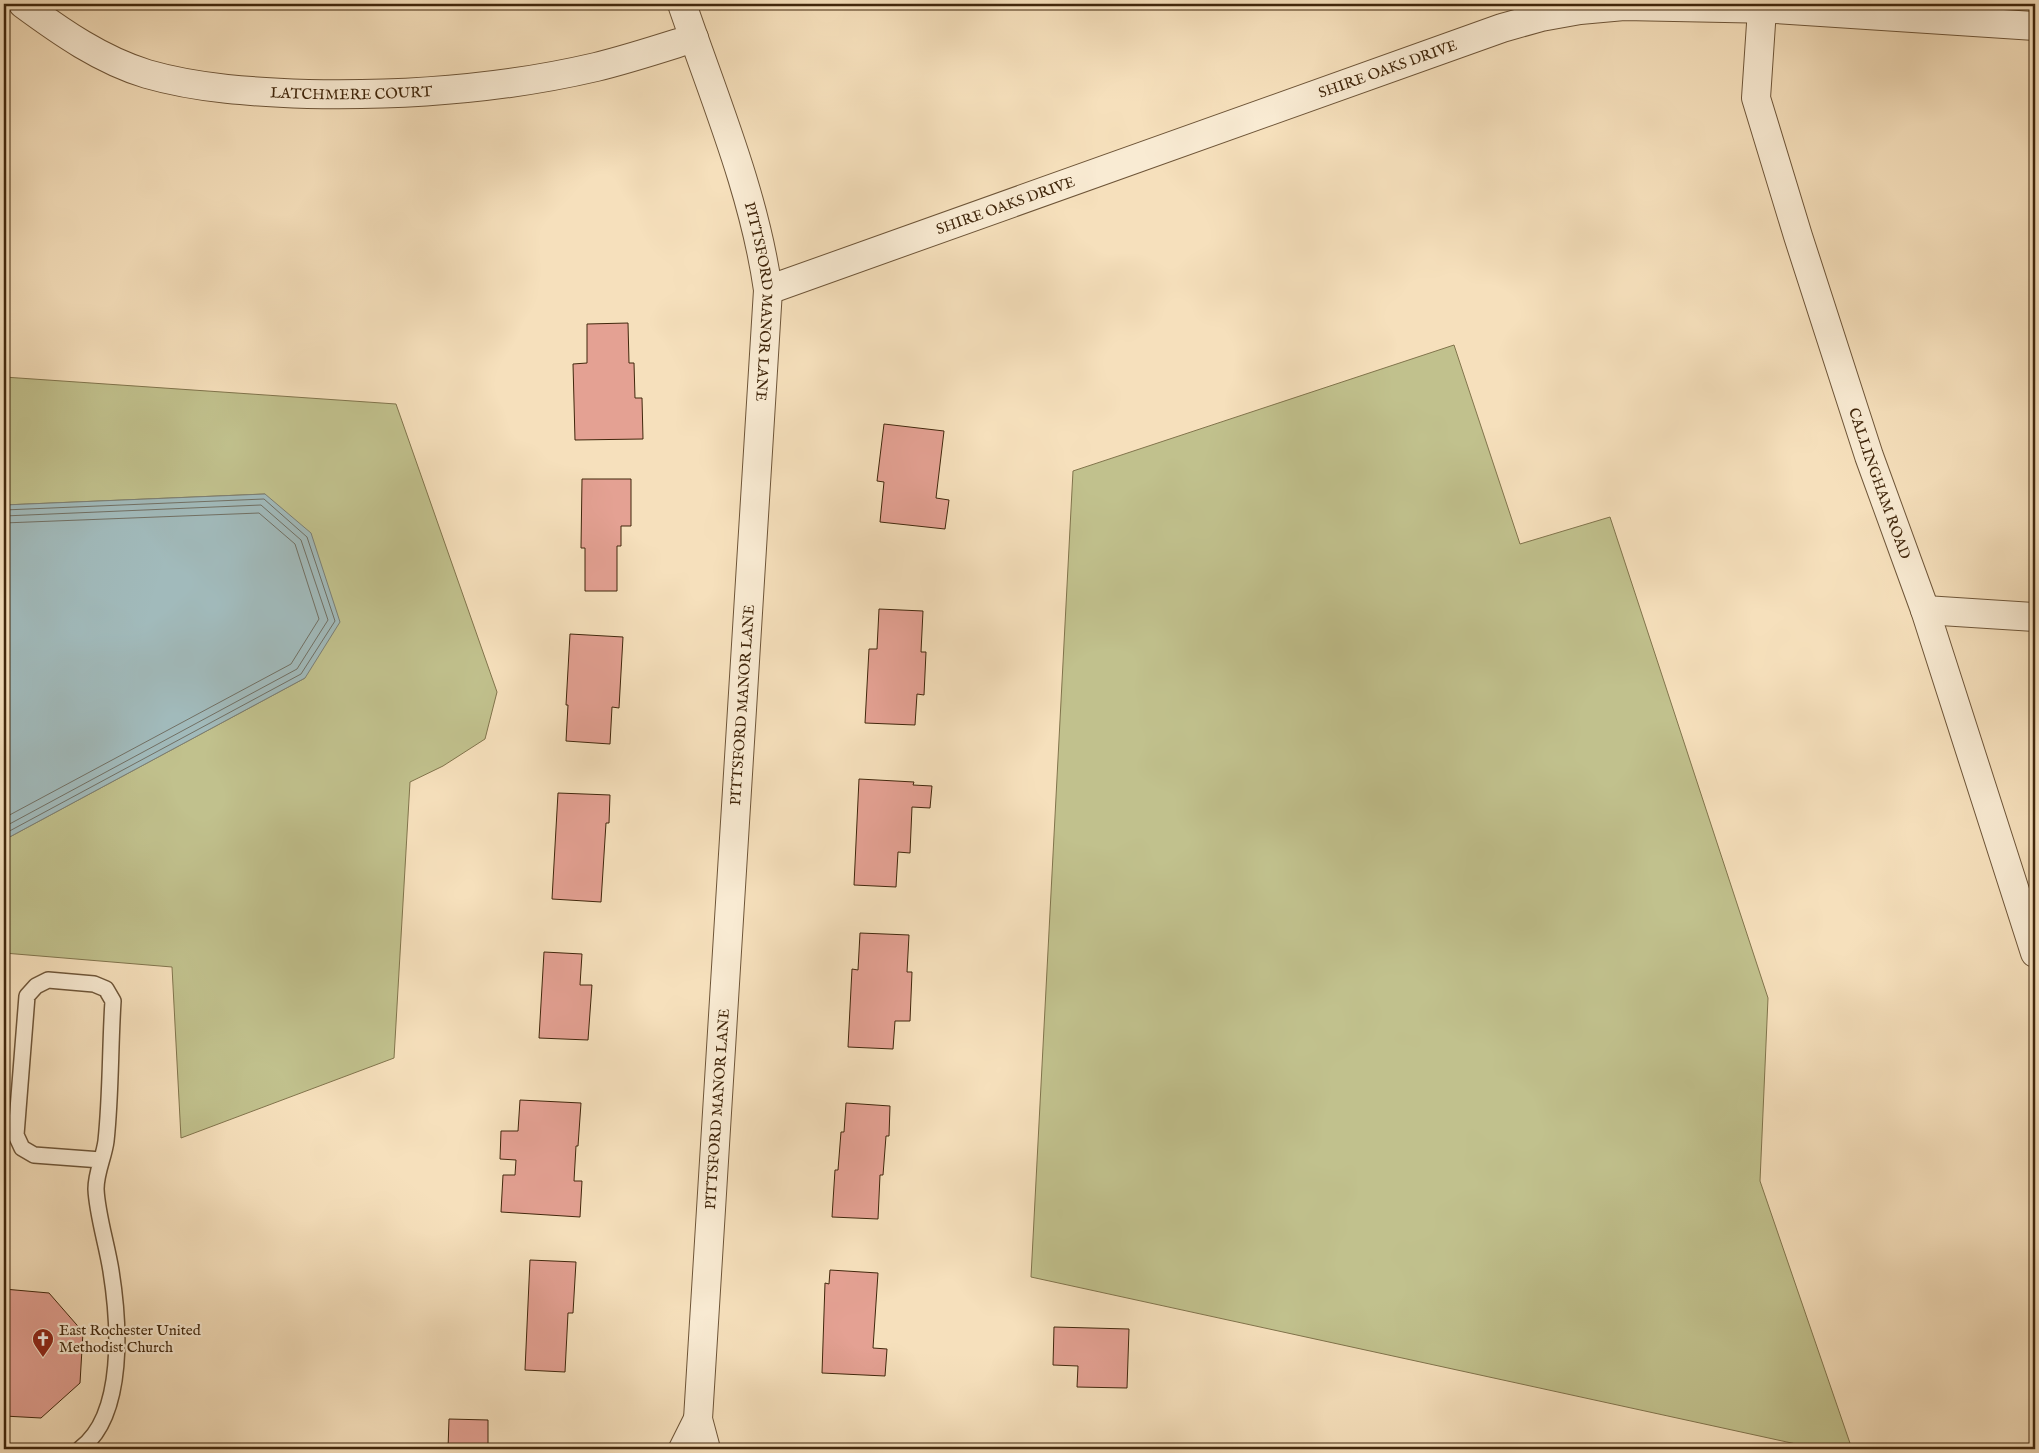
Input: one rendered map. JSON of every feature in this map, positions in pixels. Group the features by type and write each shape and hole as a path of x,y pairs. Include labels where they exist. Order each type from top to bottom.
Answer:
{"street":[{"name":"LATCHMERE COURT","path":"23,4 57,29 100,54 147,74 208,87 276,93 353,95 437,92 514,82 596,66 694,38"},
{"name":"PITTSFORD MANOR LANE","path":"682,4 753,213 768,290 698,1419 706,1449"},
{"name":"SHIRE OAKS DRIVE","path":"768,290 1484,35 1541,17 1580,10 1624,6 1771,7 2035,26"},
{"name":"CALLINGHAM ROAD","path":"1771,7 1756,98 1869,456 1925,610 2035,953"},
{"path":"1925,610 2035,617"},
{"name":"PITTSFORD MANOR LANE","path":"683,1449 698,1419"}],"lane":[{"path":"80,1449 88,1443 102,1423 110,1399 116,1363 115,1310 111,1271 96,1190 106,1142 113,1001 106,989 94,984 48,980 36,986 26,996 16,1135 22,1148 34,1156 101,1160"}],"green space":[{"path":"1454,345 1520,544 1610,517 1768,998 1760,1181 1852,1449 1819,1449 1031,1277 1073,471"},
{"path":"4,377 396,404 497,692 485,739 443,766 410,782 394,1058 181,1138 172,967 4,953 4,840 305,678 265,494 4,505"}],"water":[{"path":"265,494 311,533 340,622 305,678 4,840 4,505"}],"building":[{"path":"628,323 629,363 634,363 635,398 642,398 643,439 575,440 573,364 587,363 587,324"},
{"path":"884,424 944,431 936,498 949,500 945,529 880,522 884,482 877,481"},
{"path":"582,479 631,479 631,526 621,526 621,546 617,546 617,591 585,591 585,548 581,548"},
{"path":"879,609 923,611 921,652 926,652 924,695 917,694 915,725 865,723 869,649 877,649"},
{"path":"570,634 623,637 619,708 612,707 610,744 566,741"},
{"path":"859,779 914,782 913,785 932,786 930,808 912,807 910,853 898,852 896,887 854,885"},
{"path":"558,793 610,795 609,823 606,823 601,902 552,899"},
{"path":"860,933 909,935 907,972 912,972 910,1021 895,1021 893,1049 848,1047 852,969 858,970"},
{"path":"544,952 582,954 580,985 592,985 588,1040 539,1038"},
{"path":"520,1100 581,1103 574,1181 582,1181 580,1217 501,1212 503,1175 515,1175 516,1160 500,1159 501,1131 518,1131"},
{"path":"846,1103 890,1106 889,1136 886,1136 883,1175 880,1175 878,1219 832,1217 835,1170 838,1170 841,1132 844,1132"},
{"path":"530,1260 576,1262 573,1313 568,1313 565,1372 525,1370"},
{"path":"830,1270 878,1273 873,1348 887,1349 885,1376 822,1373 825,1283 829,1284"},
{"name":"East Rochester United Methodist Church","path":"4,1289 49,1293 83,1332 80,1383 41,1418 4,1416"},
{"path":"1054,1327 1129,1329 1127,1388 1077,1387 1078,1366 1053,1365"},
{"path":"449,1419 488,1420 488,1449 448,1449"}],"place":[{"name":"East Rochester United Methodist Church","path":"43,1358"}]}
